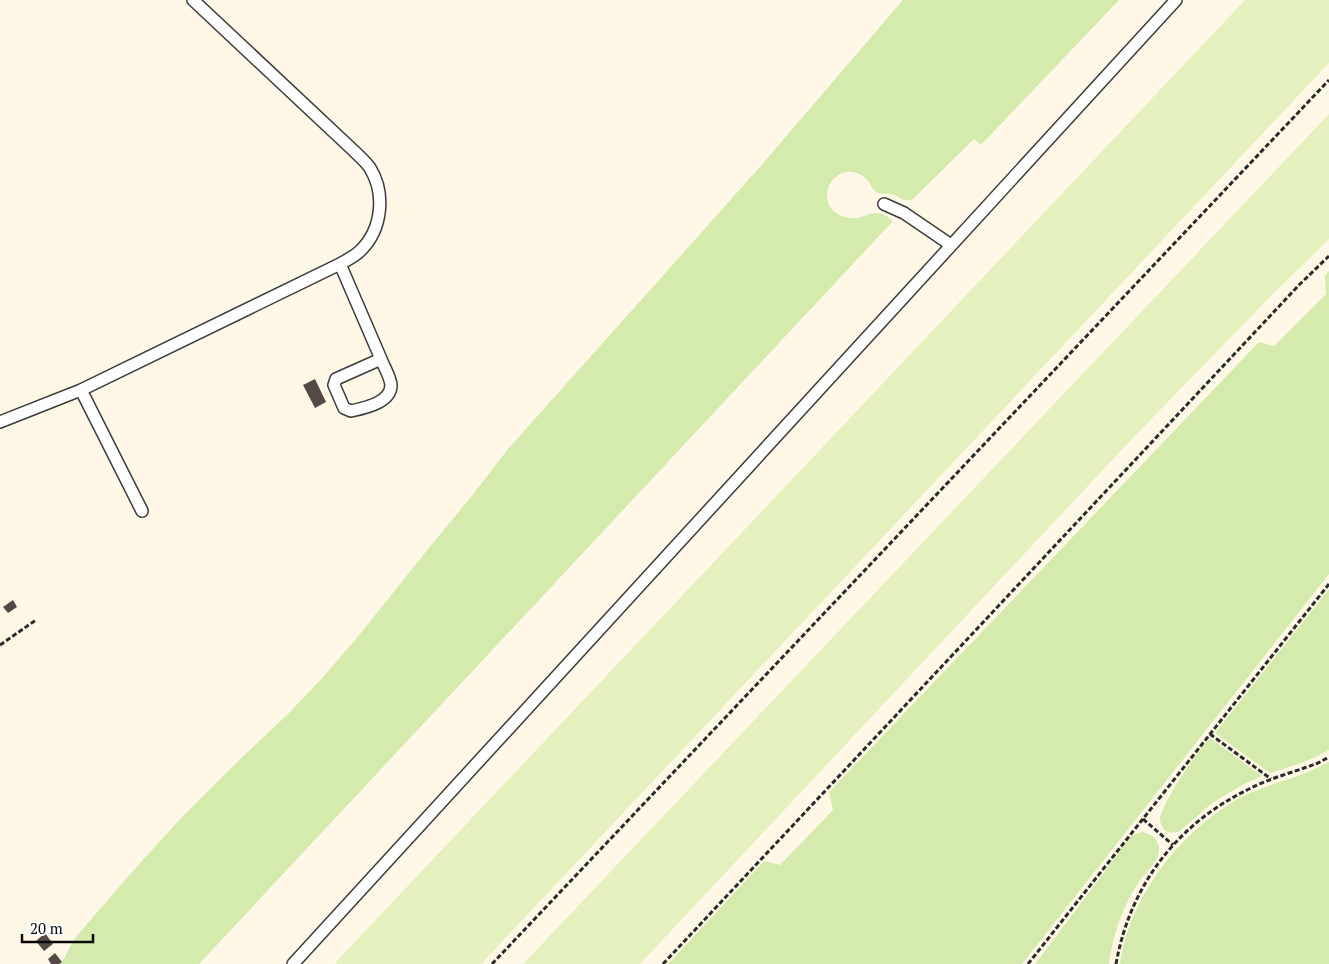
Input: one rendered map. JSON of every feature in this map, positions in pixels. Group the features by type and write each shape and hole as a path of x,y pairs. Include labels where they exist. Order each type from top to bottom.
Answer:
{"lane":[{"path":"0,422 82,390 340,264 360,252 374,234 380,211 379,189 370,168 192,0"},
{"path":"293,964 1176,0"},
{"path":"884,204 904,213 951,245"},
{"path":"340,264 381,359 391,384 390,392 385,398 354,410 347,410 342,405 335,388 336,379 381,359"},
{"path":"82,390 142,511"}],"path":[{"path":"492,964 1329,80"},
{"path":"663,964 1287,297 1329,256"},
{"path":"1028,964 1329,584"},
{"path":"0,645 36,620"},
{"path":"1210,734 1272,779"},
{"path":"1116,964 1125,926 1145,883 1172,845 1189,828 1227,800 1248,789 1329,756"},
{"path":"1143,819 1172,845"}],"green space":[{"path":"903,0 1119,0 981,145 974,139 913,199 903,200 893,195 878,193 864,177 853,172 844,172 832,180 828,187 828,201 833,210 841,216 852,218 879,213 893,221 199,964 59,964 62,962 75,938 182,817 288,714 325,675 508,449 759,168"},
{"path":"1245,0 1329,0 1329,63 481,964 334,964"},
{"path":"1329,114 1329,239 1131,440 640,964 523,964"},
{"path":"1329,271 1329,574 1022,964 668,964 764,861 780,865 833,810 829,792 1259,342 1274,346 1326,294 1325,276"},
{"path":"1329,589 1329,750 1307,761 1270,773 1215,733"},
{"path":"1210,738 1262,776 1244,784 1212,803 1180,831 1168,832 1161,825 1160,816 1182,776"},
{"path":"1329,762 1329,964 1120,964 1134,914 1146,891 1177,848 1216,813 1238,799"},
{"path":"1143,832 1152,836 1157,841 1159,847 1158,855 1138,883 1123,912 1113,943 1109,964 1035,964 1127,841 1134,835"}],"building":[{"path":"315,379 326,402 315,408 303,385"},
{"path":"13,600 17,607 8,613 3,607"},
{"path":"45,933 53,944 44,951 36,941"},
{"path":"55,953 62,962 51,964 48,959"}]}
